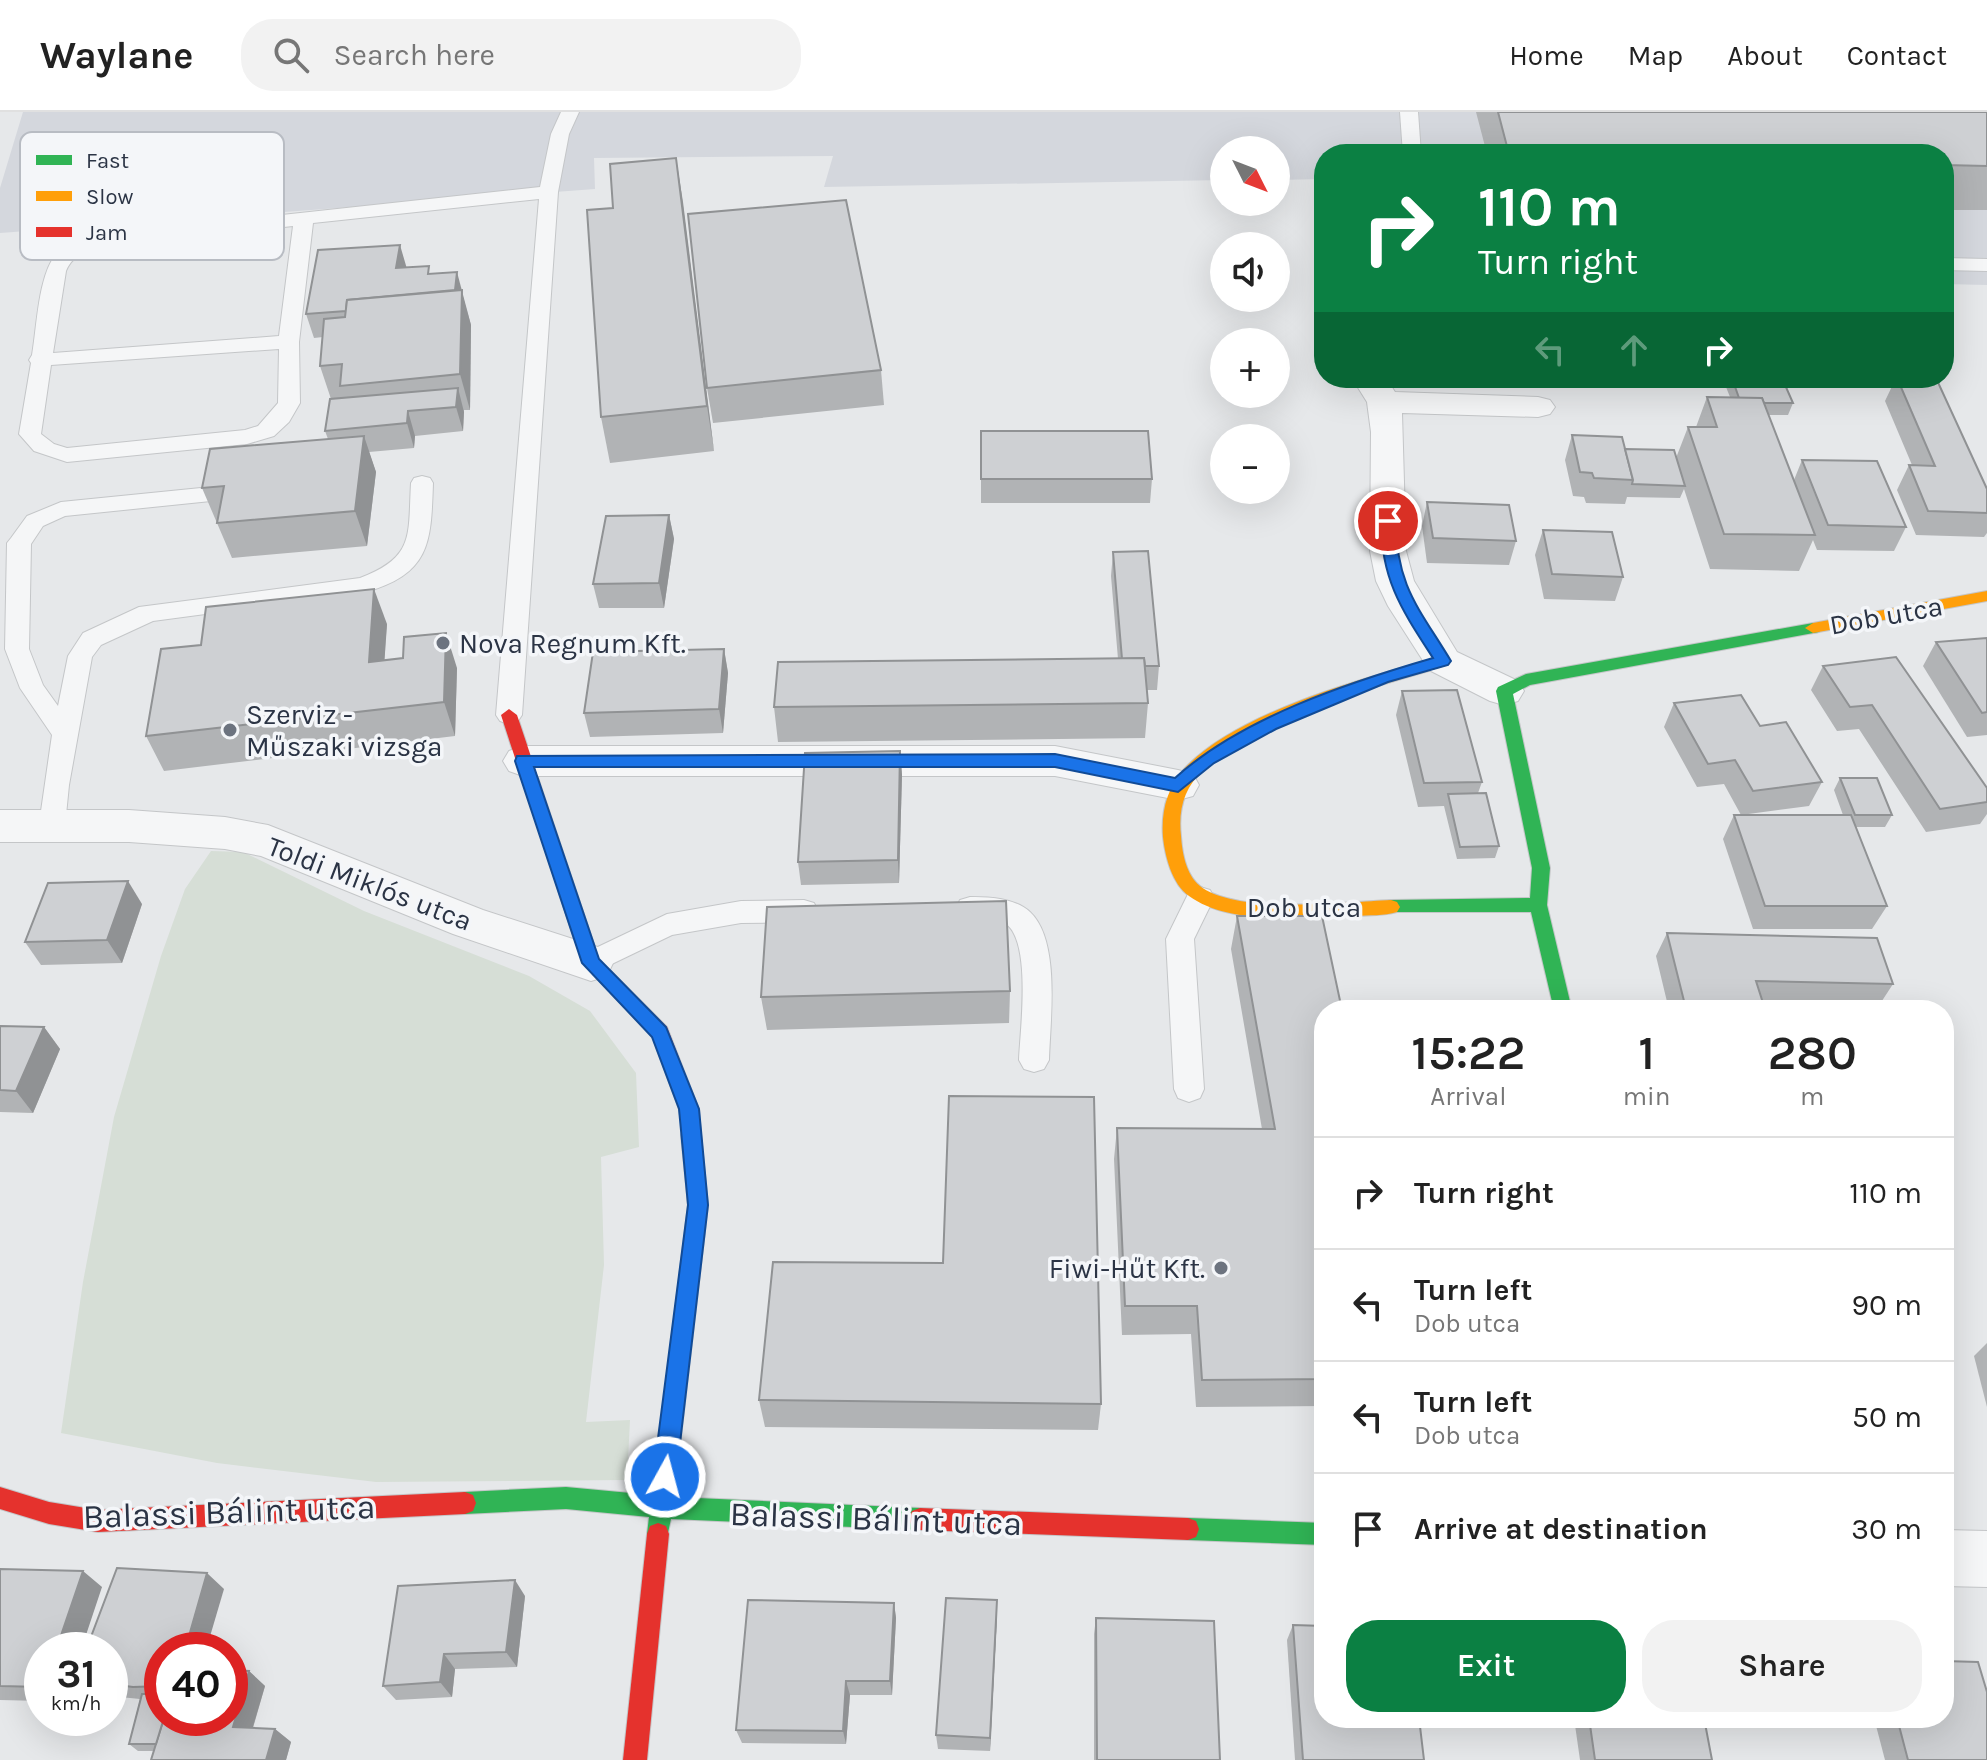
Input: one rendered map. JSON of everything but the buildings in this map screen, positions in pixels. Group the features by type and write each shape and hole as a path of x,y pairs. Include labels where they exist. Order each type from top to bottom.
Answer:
{"street":[{"path":"1538,407 1376,390 1388,432 1388,551 1395,581 1407,606 1443,661 1504,691 1541,868 1538,905 1561,1000"},
{"name":"Dob utca","path":"1504,691 1526,680 1987,596"},
{"path":"1200,898 1179,872 1170,829 1178,785 1208,758 1270,725 1383,678 1443,661"},
{"name":"Toldi Miklós utca","path":"509,715 591,963 660,1032 689,1109 698,1205 661,1507 635,1760"},
{"path":"523,761 1055,761 1178,785"},
{"name":"Toldi Miklós utca","path":"0,826 52,825 225,833 268,841 453,917 591,963"},
{"name":"Dob utca","path":"1200,898 1239,909 1538,905"},
{"name":"Balassi Bálint utca","path":"0,1498 49,1513 98,1521 566,1498 715,1512 1314,1534"},
{"path":"1954,1558 1987,1559"}],"lane":[{"path":"509,715 549,192 560,134 570,112"},
{"path":"1409,112 1411,144"},
{"path":"284,220 549,192"},
{"path":"62,260 58,263 39,360 30,434 44,450 67,455 247,437 266,431 281,417 289,403 289,342 304,218"},
{"path":"1954,264 1987,265"},
{"path":"39,360 289,342"},
{"path":"52,825 80,656 92,639 114,626 148,613 363,585 391,576 409,562 417,546 422,483"},
{"path":"65,734 32,688 17,649 19,543 35,521 61,509 211,494"},
{"path":"1189,1089 1180,939 1200,898"},
{"path":"948,909 996,908 1023,922 1034,946 1034,1060"},
{"path":"591,963 667,925 741,912 837,911"}],"shaded area":[{"path":"23,112 1987,112 1987,285 1954,284 1954,144 1314,144 1314,179 1290,180 1290,136 1210,136 1210,180 824,187 833,156 594,158 595,189 284,212 284,132 20,132 20,232 0,233 0,188"},
{"path":"211,851 243,852 364,911 529,976 590,1011 636,1073 639,1147 601,1157 604,1265 586,1422 630,1420 627,1480 376,1482 217,1463 61,1433 83,1282 114,1117 161,956 185,889"}],"traffic: fast":[{"path":"1561,1000 1538,905 1541,868 1504,691 1526,680 1813,628"},
{"path":"1391,907 1538,905"},
{"path":"658,1534 698,1205 691,1135"},
{"path":"465,1503 566,1498 715,1512 920,1519"},
{"path":"1188,1529 1314,1534"}],"traffic: slow":[{"path":"1813,628 1987,596"},
{"path":"1391,907 1259,910 1211,900 1194,891 1181,873 1172,836 1173,806 1179,789 1198,766 1250,731 1315,703 1443,661"}],"traffic: jam":[{"path":"509,715 591,963 660,1032 689,1109 691,1135"},
{"path":"0,1498 49,1513 98,1521 465,1503"},
{"path":"920,1519 1188,1529"},
{"path":"635,1760 658,1534"}],"place":[{"name":"Nova Regnum Kft.","path":"443,643"},
{"name":"Szerviz - Műszaki vizsga","path":"230,730"},
{"name":"Fiwi-Hűt Kft.","path":"1221,1268"}],"route":[{"path":"665,1477 698,1205 689,1109 660,1032 591,963 523,761 1055,761 1178,785 1208,758 1270,725 1383,678 1443,661 1407,606 1395,581 1388,551 1388,521"}]}
